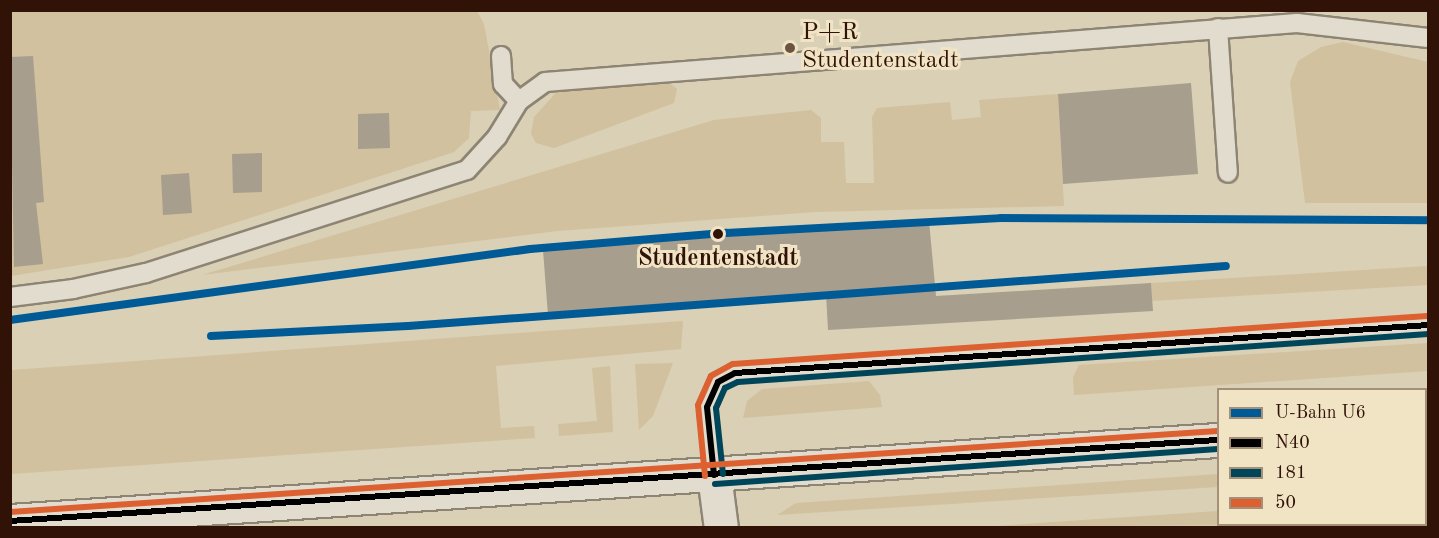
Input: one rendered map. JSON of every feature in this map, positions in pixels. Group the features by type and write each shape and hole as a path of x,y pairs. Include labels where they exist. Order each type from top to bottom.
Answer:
{"main road":[{"path":"10,521 94,522 1217,440"},
{"path":"714,475 721,528"}],"lane":[{"path":"10,297 73,289 146,273 466,170 497,137 519,101 545,82 1218,28 1297,17 1428,39"},
{"path":"1218,28 1228,173"},
{"path":"501,56 503,84 519,101"},
{"path":"714,475 707,407 718,382 735,373 1428,325"}],"shaded area":[{"path":"10,11 477,11 484,24 500,110 471,111 469,138 454,152 129,257 11,276"},
{"path":"1343,42 1428,62 1428,203 1305,203 1290,82 1298,61 1321,47"},
{"path":"667,81 677,89 674,103 554,148 536,143 531,134 534,117 561,87"},
{"path":"1058,94 1064,206 815,212 558,231 202,275 714,120 811,110 821,118 821,142 844,142 846,183 874,183 872,117 877,108 950,102 952,120 981,117 979,100"},
{"path":"1428,266 1428,285 1152,301 1151,283"},
{"path":"683,321 681,349 496,366 501,428 534,426 535,438 11,474 11,370"},
{"path":"1428,343 1428,371 1074,395 1073,377 1079,365"},
{"path":"673,363 653,416 639,430 635,364"},
{"path":"610,366 613,432 559,436 558,424 597,421 592,368"},
{"path":"869,381 880,395 882,407 743,418 747,401 762,389"},
{"path":"1217,474 1217,487 777,515 796,503"},
{"path":"1428,496 1428,527 1402,526 1427,526"},
{"path":"1217,511 1217,525 980,527"}],"building":[{"path":"33,56 44,202 36,203 43,264 14,267 10,57"},
{"path":"1191,83 1198,174 1063,184 1058,94"},
{"path":"389,113 390,148 358,149 358,114"},
{"path":"262,153 262,192 233,193 232,154"},
{"path":"189,173 192,213 163,215 161,175"},
{"path":"929,221 936,296 1151,283 1153,311 828,330 826,294 548,315 543,250"}],"metro line":[{"name":"U6","path":"10,320 530,249 726,233 1001,218 1428,220"},
{"name":"U6","path":"211,336 408,326 1226,266"}],"transit line":[{"name":"50","path":"705,476 698,405 711,376 733,364 1427,316"},
{"name":"N40","path":"714,475 707,407 718,382 735,373 1428,325"},
{"name":"181","path":"723,474 716,408 725,388 738,382 1428,334"},
{"name":"50","path":"10,512 1217,431"},
{"name":"N40","path":"10,521 1217,440"},
{"name":"181","path":"715,484 1217,449"}],"place":[{"name":"P+R Studentenstadt","path":"790,48"},
{"name":"Studentenstadt","path":"718,234"}]}
